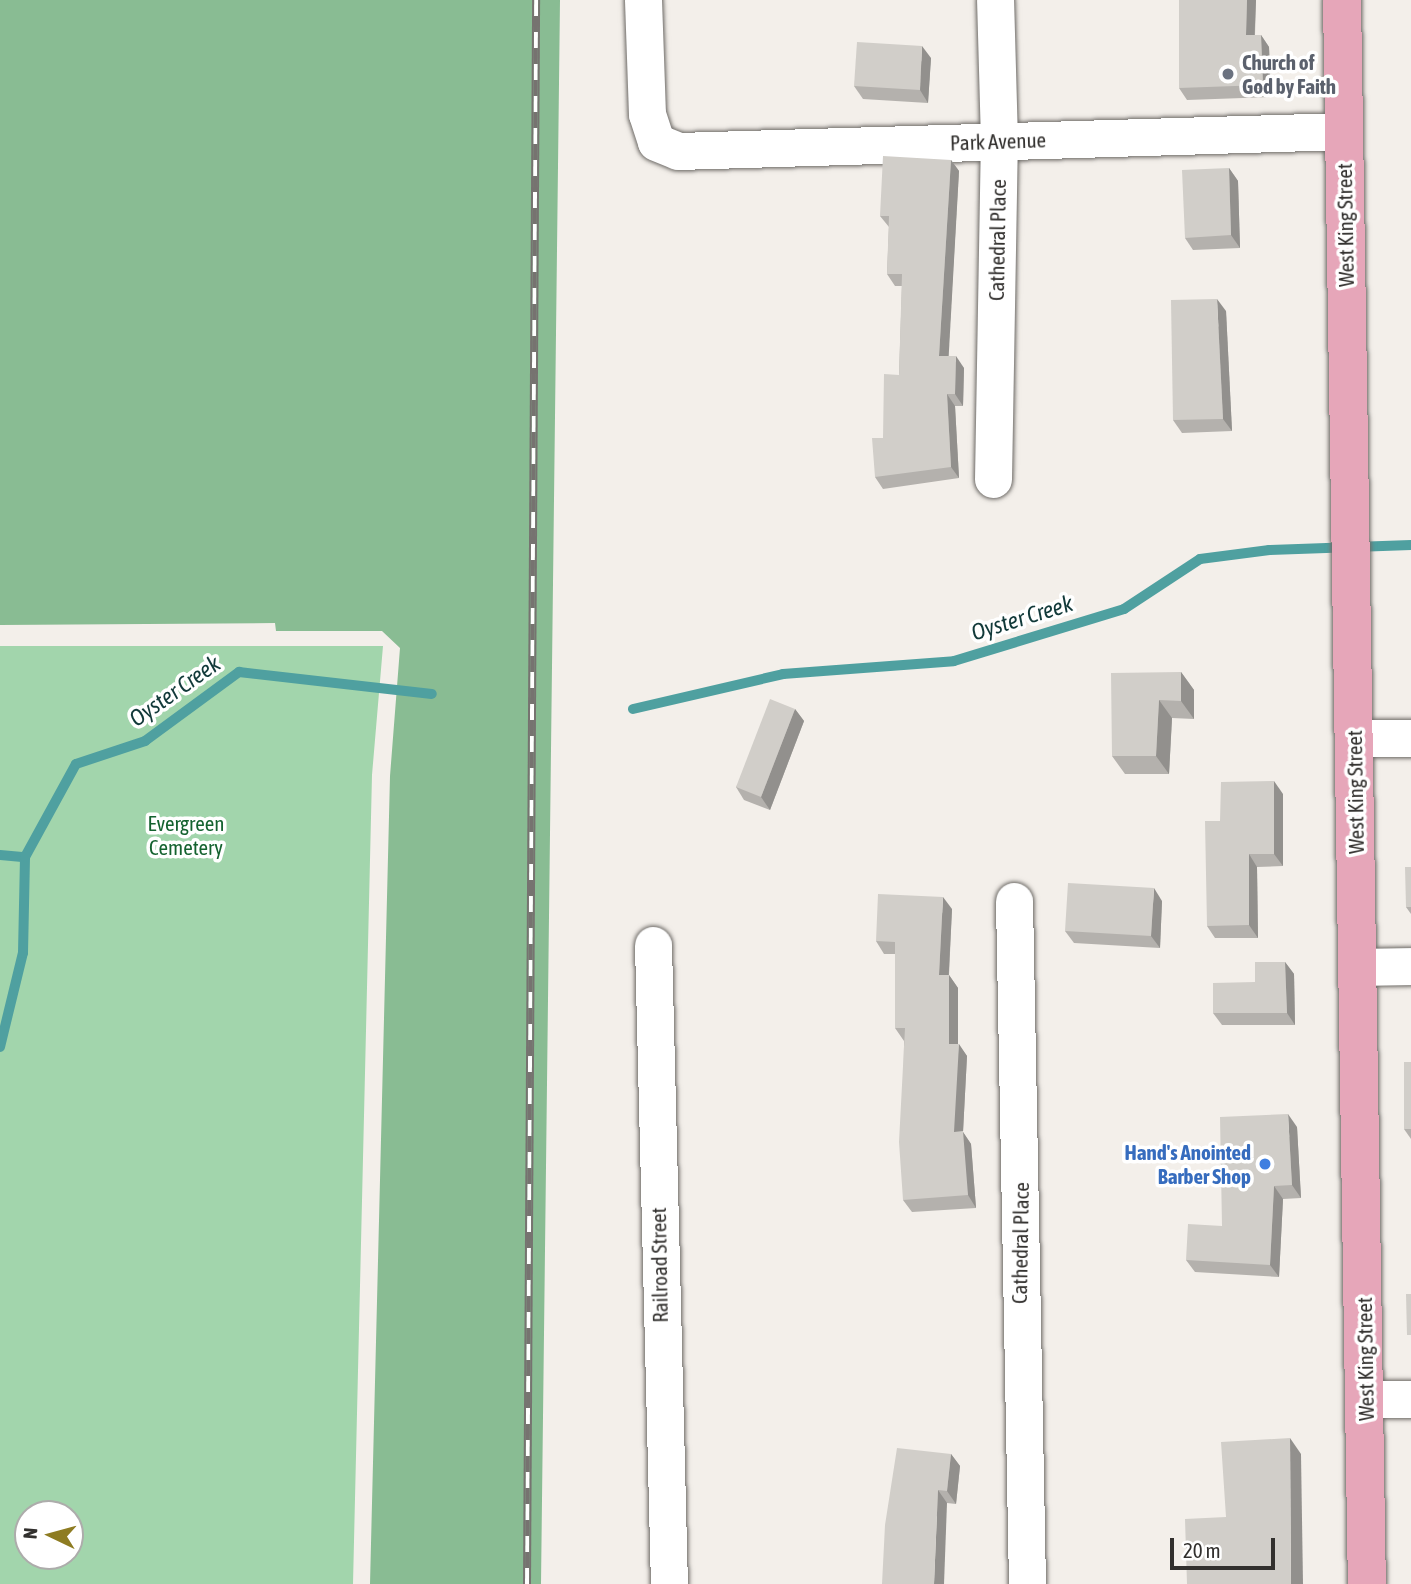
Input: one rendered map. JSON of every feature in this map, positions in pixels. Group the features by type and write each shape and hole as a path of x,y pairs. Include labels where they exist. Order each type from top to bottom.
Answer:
{"main road":[{"name":"West King Street","path":"1342,0 1367,1584"}],"street":[{"name":"Park Avenue","path":"643,0 647,114 656,142 678,151 1343,131"},
{"name":"Cathedral Place","path":"993,479 999,141 995,0"},
{"path":"1354,738 1411,738"},
{"name":"Cathedral Place","path":"1014,901 1027,1584"},
{"name":"Railroad Street","path":"653,945 668,1584"},
{"path":"1359,967 1411,966"},
{"path":"1366,1399 1411,1399"}],"green space":[{"path":"0,0 560,0 541,1584 370,1584 390,776 400,648 382,631 276,631 275,623 0,625"},
{"name":"Evergreen Cemetery","path":"0,646 383,646 372,775 353,1584 0,1584"}],"building":[{"path":"1179,0 1247,0 1246,35 1261,35 1263,85 1179,88"},
{"path":"857,42 922,46 920,90 854,86"},
{"path":"883,156 951,160 939,356 956,356 955,394 947,394 951,467 875,477 872,438 883,438 884,374 899,375 902,274 887,274 889,216 880,216"},
{"path":"1229,168 1231,235 1185,238 1182,170"},
{"path":"1217,299 1223,419 1173,420 1171,300"},
{"path":"1181,672 1181,701 1159,700 1156,756 1112,756 1111,673"},
{"path":"770,699 795,709 761,797 736,787"},
{"path":"1274,781 1274,854 1249,854 1249,925 1207,926 1205,821 1220,821 1221,782"},
{"path":"1405,867 1411,867 1411,907 1406,907"},
{"path":"1068,883 1154,888 1151,936 1065,931"},
{"path":"878,894 943,897 939,975 949,975 949,1044 959,1044 954,1132 963,1131 968,1195 903,1200 899,1142 905,1028 895,1028 895,942 876,941"},
{"path":"1255,962 1285,962 1287,1013 1213,1013 1213,983 1255,982"},
{"path":"1404,1062 1411,1062 1411,1129 1404,1129"},
{"path":"1288,1114 1292,1185 1274,1186 1270,1265 1186,1260 1188,1224 1222,1226 1220,1117"},
{"path":"1406,1294 1411,1294 1411,1335 1407,1335"},
{"path":"1290,1438 1291,1584 1187,1584 1185,1519 1226,1517 1221,1442"},
{"path":"897,1448 951,1454 947,1491 938,1490 934,1584 882,1584 885,1525"}],"waterway":[{"name":"Oyster Creek","path":"633,709 783,674 954,661 1124,609 1200,559 1269,550 1411,545"},
{"name":"Oyster Creek","path":"0,1047 23,953 25,857 76,764 145,741 239,672 432,694"},
{"path":"0,855 25,857"}],"railway":[{"path":"527,1584 536,0"}],"place":[{"name":"Church of God by Faith","path":"1228,74"},
{"name":"Hand's Anointed Barber Shop","path":"1265,1164"}]}
